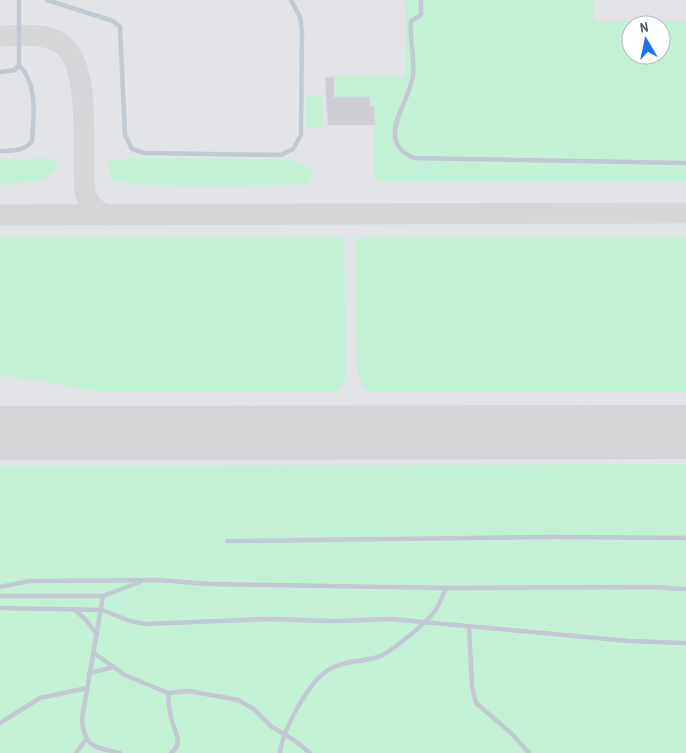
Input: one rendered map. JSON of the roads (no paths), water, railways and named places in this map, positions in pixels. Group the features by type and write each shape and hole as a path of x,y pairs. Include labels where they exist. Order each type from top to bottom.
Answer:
{"lane":[{"path":"0,150 21,150 28,147 32,141 32,83 19,65 19,0"},
{"path":"47,0 114,21 120,27 125,135 132,149 144,154 281,155 293,149 301,135 302,30 300,17 291,0"},
{"path":"421,0 421,15 411,21 410,29 414,73 411,88 397,118 395,135 397,146 406,155 414,158 686,164"},
{"path":"0,72 15,70 19,65"},
{"path":"227,541 554,537 686,538"},
{"path":"0,596 103,596 145,580"},
{"path":"0,587 29,581 145,580 209,584 446,588 650,587 686,589"},
{"path":"280,753 285,734 310,687 320,676 329,669 347,662 378,657 391,650 432,615 446,588"},
{"path":"103,596 82,719 86,739 97,748 120,753"},
{"path":"0,608 102,610 130,621 145,624 300,619 335,621 391,619 629,641 686,643"},
{"path":"74,609 86,620 97,635"},
{"path":"469,627 472,686 476,703 529,753"},
{"path":"94,652 125,675 168,693 188,691 238,700 254,709 272,727 285,734 310,753"},
{"path":"89,673 114,667"},
{"path":"0,723 40,698 87,688"},
{"path":"168,693 172,721 178,738 178,744 171,753"},
{"path":"76,753 86,739"}]}
